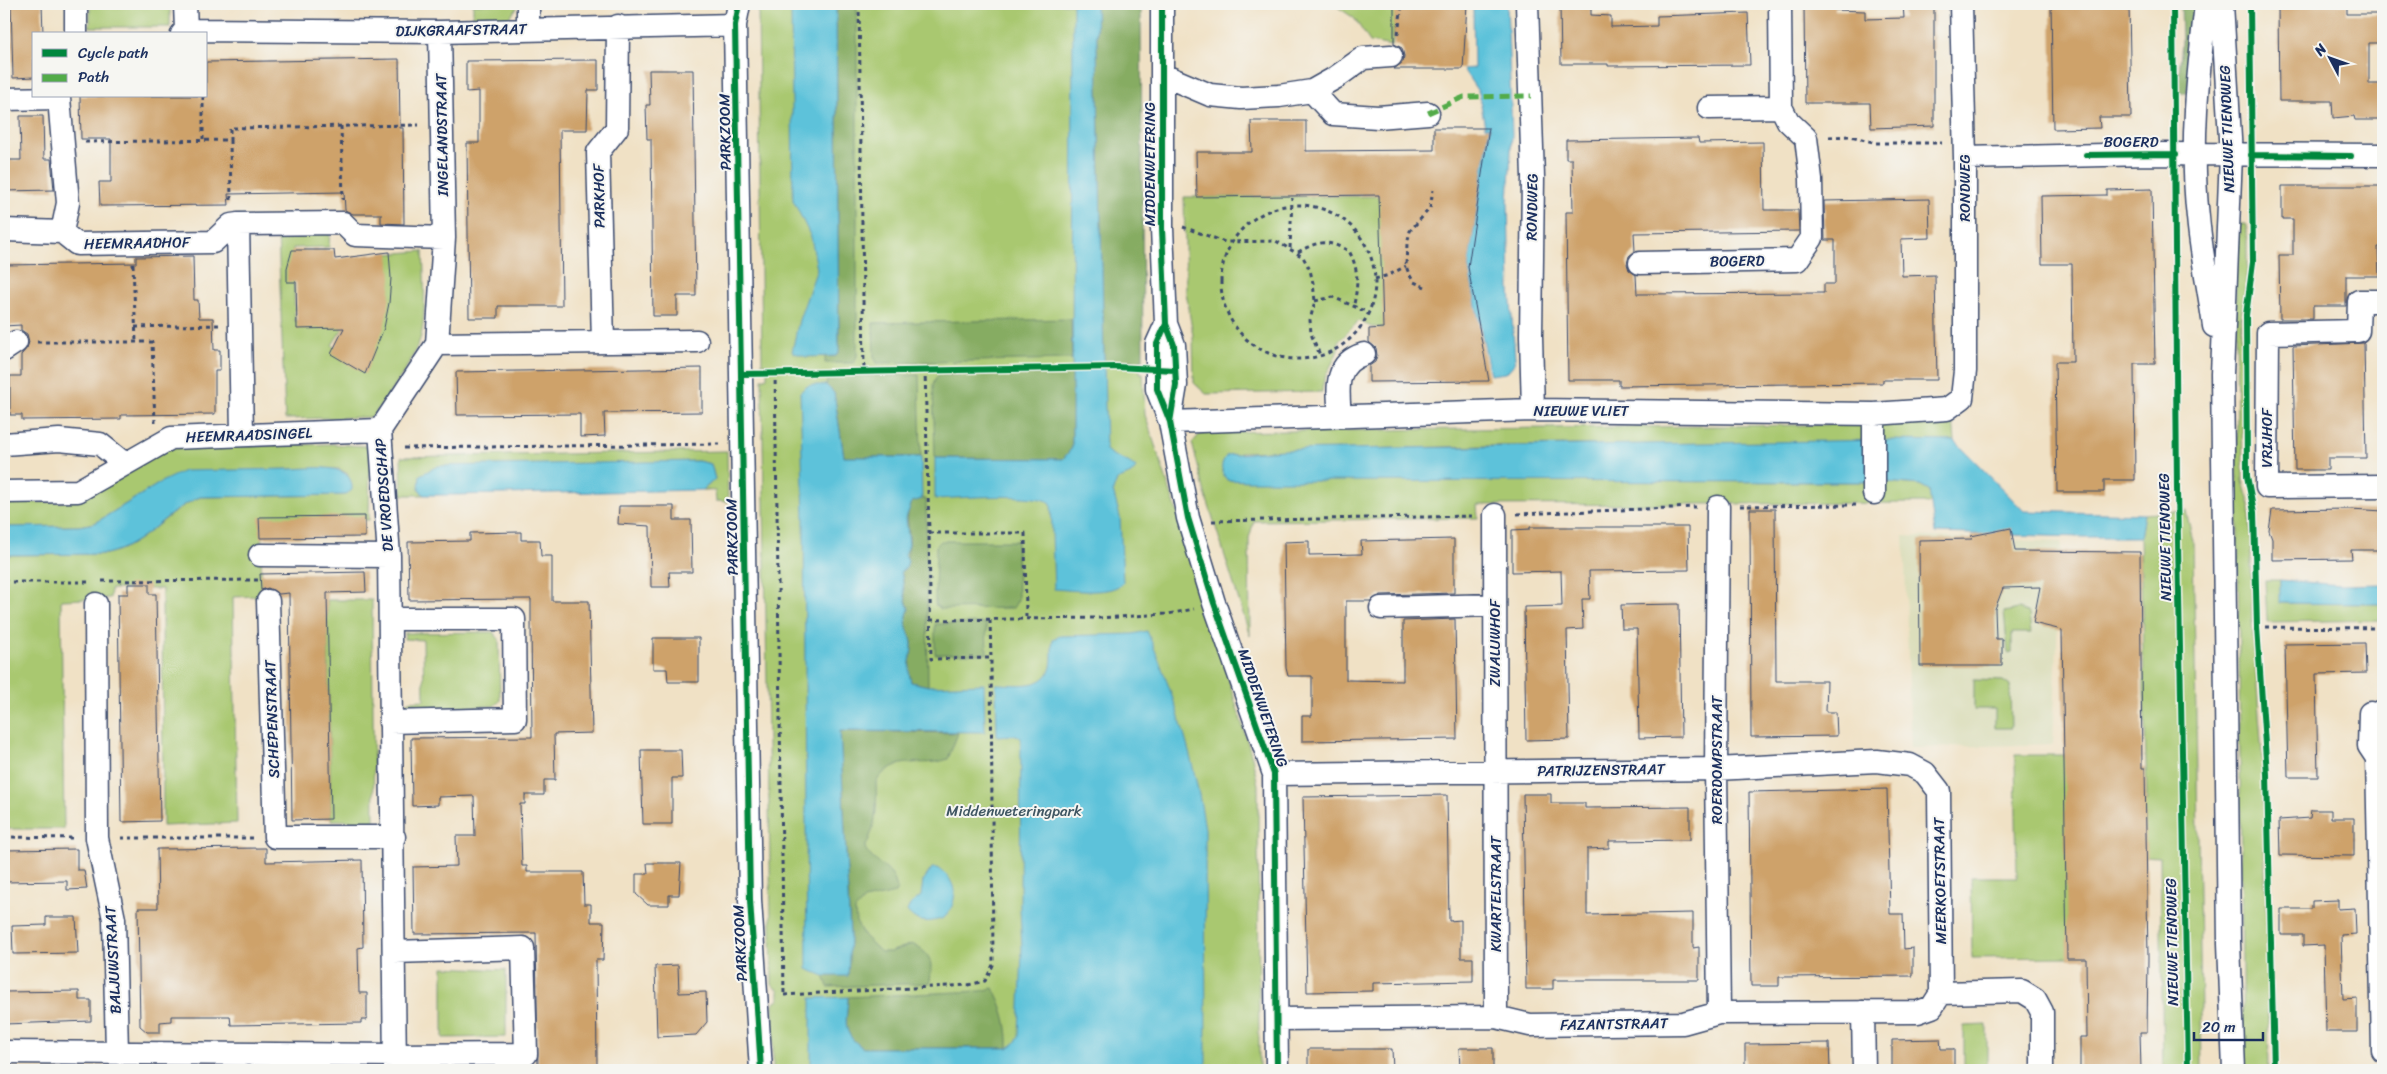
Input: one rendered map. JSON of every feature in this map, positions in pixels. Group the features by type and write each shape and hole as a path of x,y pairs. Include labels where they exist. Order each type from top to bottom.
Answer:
{"street":[{"path":"76,4 76,32"},
{"path":"184,32 185,4"},
{"path":"528,4 528,29"},
{"name":"MIDDENWETERING","path":"1162,4 1162,228 1166,324 1174,345 1176,386 1170,422 1188,518 1214,603 1274,774 1277,1070"},
{"name":"RONDWEG","path":"1528,4 1533,177 1532,410"},
{"path":"1780,4 1781,107 1788,121 1806,138"},
{"name":"RONDWEG","path":"1961,4 1965,158 1965,371"},
{"name":"NIEUWE TIENDWEG","path":"2206,4 2196,99 2198,216 2222,374"},
{"name":"NIEUWE TIENDWEG","path":"2222,4 2231,155 2222,374 2228,934 2234,1070"},
{"name":"DIJKGRAAFSTRAAT","path":"184,32 440,32 618,26 737,14"},
{"name":"PARKZOOM","path":"737,14 750,900 760,1070"},
{"name":"PARKHOF","path":"602,342 598,152 617,128 618,26"},
{"name":"INGELANDSTRAAT","path":"440,32 444,238"},
{"path":"1163,75 1210,95 1250,98 1279,96 1312,91 1335,78 1363,58 1394,45"},
{"path":"1312,91 1333,114 1378,117 1428,113"},
{"path":"4,99 59,98 68,203 62,232"},
{"path":"1709,108 1781,107"},
{"name":"BOGERD","path":"1640,263 1797,260 1812,238 1811,179 1806,138"},
{"name":"BOGERD","path":"1965,158 2383,155"},
{"path":"242,434 240,325 235,225 343,223 355,235 444,238"},
{"name":"HEEMRAADHOF","path":"4,230 62,232 77,244 133,244 213,242 235,225"},
{"name":"DE VROEDSCHAP","path":"395,1063 394,837 390,722 389,556 380,440 437,344 444,238"},
{"name":"VRIJHOF","path":"2383,301 2359,301 2358,331 2268,333 2267,487 2383,486"},
{"path":"437,344 697,341"},
{"path":"1340,416 1338,390 1343,368 1354,357 1364,354"},
{"name":"NIEUWE VLIET","path":"1170,422 1532,410 1873,423 1947,409 1962,398 1965,371"},
{"path":"1869,499 1873,423"},
{"name":"HEEMRAADSINGEL","path":"4,492 78,491 172,438 242,434 380,440"},
{"path":"4,443 59,440 100,444 125,464"},
{"name":"ROERDOMPSTRAAT","path":"1718,506 1716,769 1719,1014"},
{"name":"ZWALUWHOF","path":"1495,515 1495,772"},
{"path":"260,554 389,556"},
{"name":"SCHEPENSTRAAT","path":"268,600 275,838"},
{"path":"96,604 97,838"},
{"path":"1381,608 1495,605"},
{"path":"390,619 514,619 515,719 390,722"},
{"path":"2370,713 2369,746 2380,758 2383,1051"},
{"name":"PATRIJZENSTRAAT","path":"1274,774 1716,769 1877,761 1910,765 1925,773"},
{"name":"KWARTELSTRAAT","path":"1495,772 1496,1017"},
{"name":"MEERKOETSTRAAT","path":"1925,773 1939,791 1941,993"},
{"path":"275,838 394,837"},
{"name":"BALJUWSTRAAT","path":"97,838 114,918 117,1054"},
{"path":"4,1052 117,1054 241,1062 395,1063 526,1054 523,948 394,952"},
{"path":"1941,993 2022,991 2035,999 2042,1012 2042,1070"},
{"name":"FAZANTSTRAAT","path":"1277,1019 1496,1017 1530,1025 1683,1023 1719,1014 1918,1012 1932,1007 1941,993"},
{"path":"1863,1012 1864,1070"}],"path":[{"path":"859,4 864,371"},
{"path":"1394,45 1402,4"},
{"path":"202,98 204,139"},
{"path":"235,225 230,128 443,124"},
{"path":"341,126 343,223"},
{"path":"1806,138 1851,136 1876,144 1948,143 1965,158"},
{"path":"64,142 230,140"},
{"path":"1425,287 1414,282 1406,266 1410,231 1430,208 1433,190"},
{"path":"1290,248 1292,198"},
{"path":"1292,205 1314,207 1335,214 1353,228 1369,252 1375,279 1369,313 1349,339 1320,356 1292,358 1265,351 1242,334 1233,323 1225,303 1221,282 1227,254 1233,242 1252,220 1278,208 1292,205"},
{"path":"1162,228 1180,227 1195,230 1208,238 1224,242 1276,241 1303,256 1310,270 1315,301 1310,320 1311,334 1322,361"},
{"path":"1298,252 1321,242 1329,242 1349,251 1357,272 1358,286 1354,304"},
{"path":"133,244 136,342"},
{"path":"1375,279 1390,275 1406,266"},
{"path":"1315,301 1333,297 1354,304 1369,313"},
{"path":"135,327 240,325"},
{"path":"10,346 152,342 155,420 159,444"},
{"path":"916,370 935,369"},
{"path":"925,370 931,659 991,658"},
{"path":"854,372 873,371"},
{"path":"742,374 785,372"},
{"path":"775,373 784,995"},
{"path":"380,440 743,444"},
{"path":"1188,518 1219,521 1495,515 1869,499"},
{"path":"929,533 1025,534 1026,619"},
{"path":"4,582 258,580 259,596 268,600"},
{"path":"930,620 990,620 1168,614 1214,603"},
{"path":"2256,617 2257,636"},
{"path":"756,996 968,985 985,982 993,966 990,620"},
{"path":"2256,627 2383,628"},
{"path":"4,837 275,838"}],"shaded area":[{"path":"1904,536 2061,542 2053,744 1911,748"}],"green space":[{"path":"90,4 170,4 170,27 90,27"},
{"path":"473,4 520,4 507,20 473,19"},
{"name":"Middenweteringpark","path":"758,4 1138,4 1140,373 1143,373 1145,415 1204,593 1198,597 1204,615 1209,615 1252,757 1258,785 1259,1070 773,1070 773,1004 779,1000 779,990 772,985 762,379 767,377 767,364 762,364"},
{"path":"836,4 857,4 857,356 854,363 825,363 825,356 836,356 839,350"},
{"path":"1096,4 1141,4 1143,360 1104,363"},
{"path":"1333,4 1397,4 1392,46 1370,42 1354,18"},
{"path":"2181,4 2197,4 2187,93 2177,93 2182,42"},
{"path":"1431,196 1386,328 1371,327 1359,321 1339,341 1322,392 1206,394 1194,383 1193,336 1186,292 1184,197"},
{"path":"2235,224 2247,224 2247,270 2241,319 2243,481 2250,506 2252,620 2263,768 2269,1070 2243,1070"},
{"path":"330,231 329,247 293,248 295,321 332,320 345,325 332,345 360,365 384,254 423,251 424,298 422,334 415,352 404,371 372,417 285,419 278,234"},
{"path":"1071,319 1072,359 877,363 874,357 873,323"},
{"path":"1073,373 1072,448 1064,459 935,458 933,384 938,375"},
{"path":"919,375 921,457 844,457 834,393 826,385 828,376"},
{"path":"1953,419 1955,441 1484,446 1241,452 1227,480 1887,482 1920,485 1930,490 1932,503 1477,505 1478,518 1254,521 1249,538 1250,636 1205,493 1192,443 1199,435 1210,432 1893,424 1943,423"},
{"path":"331,444 364,446 370,449 369,520 262,520 261,596 233,597 237,823 163,826 162,589 111,589 110,598 61,600 64,829 4,829 4,555 106,554 132,544 187,503 200,497 345,495 348,474 339,469 289,469 163,481 95,523 79,526 4,527 4,503 64,502 169,448"},
{"path":"727,451 728,502 716,501 715,491 703,490 715,479 711,464 698,461 646,463 419,489 424,495 402,495 401,457"},
{"path":"914,499 926,499 928,686 911,682 909,669 912,642 906,622 909,609 901,571 906,568 909,545 908,511"},
{"path":"2186,511 2193,540 2202,1070 2163,1070 2160,857 2142,856 2137,801 2147,801 2140,537 2144,514"},
{"path":"941,541 1017,541 1018,600 1013,608 941,609 935,605 936,546"},
{"path":"2265,580 2280,580 2281,603 2383,604 2383,620 2267,622"},
{"path":"327,600 372,600 374,822 331,820"},
{"path":"2019,609 2029,613 2031,633 2012,633 2012,652 2008,653 2004,612"},
{"path":"986,623 987,654 935,654 935,624"},
{"path":"493,632 499,639 500,701 494,706 408,709 405,706 408,701 424,700 423,640 404,639 405,633"},
{"path":"1974,680 2003,681 2010,686 2011,728 1995,728 1995,709 1974,709"},
{"path":"840,731 958,733 948,759 938,762 900,764 884,773 876,782 875,816 872,831 865,848 873,859 892,875 897,889 895,893 864,900 855,910 856,922 864,936 881,952 890,952 912,944 924,952 930,959 931,964 930,983 828,987 824,976 848,975 850,936"},
{"path":"2015,755 2067,755 2069,957 1972,958 1971,877 2017,877"},
{"path":"443,967 506,970 506,1037 443,1038"},
{"path":"993,988 1005,1016 1008,1048 863,1048 851,1037 846,1026 848,997 981,991"},
{"path":"1987,1025 1987,1070 1964,1070 1964,1026"}],"water":[{"path":"791,4 836,4 839,351 836,356 806,357 792,352 799,320 817,269 811,237 793,200"},
{"path":"1073,4 1096,4 1106,450 1136,468 1131,474 1117,480 1113,491 1120,517 1123,582 1118,586 1101,591 1054,589 1051,503 1031,498 1015,497 935,499 935,458 1063,459 1072,448"},
{"path":"1473,4 1507,4 1512,134 1508,202 1510,290 1515,358 1514,364 1506,373 1490,375 1468,266 1490,127 1485,127 1479,93 1463,69 1474,68"},
{"path":"809,385 826,385 834,393 844,457 921,457 922,499 912,502 906,518 909,544 905,555 908,561 906,568 901,571 909,609 906,622 912,642 909,669 911,682 928,686 984,684 985,732 840,731 850,936 848,976 824,976 807,969 804,518 800,392"},
{"path":"1888,440 1955,441 2024,511 2144,514 2140,537 1935,533 1929,490 1920,485 1887,482 1250,481 1227,480 1222,467 1227,455 1282,450"},
{"path":"698,461 711,464 715,479 703,490 424,495 419,489 420,475 438,466"},
{"path":"328,468 338,470 346,474 351,480 352,490 345,495 200,497 187,503 132,544 120,550 106,554 4,555 4,527 79,526 95,523 163,481 184,471"},
{"path":"2280,580 2340,585 2383,584 2383,604 2280,603"},
{"path":"1147,631 1175,704 1196,779 1205,829 1206,1070 811,1070 811,998 848,997 846,1026 851,1037 863,1048 1008,1048 1015,1043 1019,1036 1022,948 1020,909 1021,738 1016,735 997,736 996,684 1020,685 1042,679 1048,674 1051,667 1053,639 1060,636 1133,634"},
{"path":"932,868 938,868 949,878 954,891 954,898 944,918 933,921 919,920 907,911 910,905 921,896 923,881"}],"building":[{"path":"11,4 42,4 43,32 32,32 32,77 13,78"},
{"path":"1394,4 1467,4 1463,69 1394,69 1403,62 1404,56 1402,48 1394,44"},
{"path":"1560,4 1591,4 1591,15 1611,16 1611,27 1657,26 1657,16 1748,13 1750,65 1608,66 1608,64 1561,64"},
{"path":"1804,4 1835,4 1835,10 1865,11 1865,19 1904,18 1903,4 1934,4 1934,126 1871,128 1870,103 1805,103"},
{"path":"2051,4 2129,4 2131,117 2099,117 2100,128 2053,129"},
{"path":"2278,4 2347,4 2347,14 2383,14 2383,43 2369,43 2369,84 2383,84 2383,120 2355,120 2354,116 2333,118 2332,101 2279,101"},
{"path":"399,59 400,128 403,128 404,224 381,223 381,214 353,214 345,210 344,192 228,194 229,205 100,206 99,182 111,182 111,139 81,139 80,98 208,98 208,62"},
{"path":"598,60 598,90 588,90 587,130 560,130 562,306 498,306 498,318 469,318 467,143 479,143 479,91 466,92 466,61"},
{"path":"649,70 693,70 696,296 677,296 677,316 653,316 651,139 647,139 646,105 650,105"},
{"path":"20,116 43,116 44,159 51,159 54,190 4,191 4,160 21,160"},
{"path":"1251,121 1306,121 1306,151 1434,150 1434,128 1489,128 1468,267 1489,381 1369,382 1369,366 1375,362 1377,355 1376,348 1369,342 1369,329 1383,328 1379,195 1197,197 1196,152 1252,152"},
{"path":"1698,138 1699,143 1763,142 1764,210 1798,210 1799,231 1634,233 1635,251 1629,256 1627,264 1629,270 1636,275 1637,294 1824,293 1824,284 1835,284 1835,240 1825,240 1824,201 1929,199 1930,238 1901,239 1902,276 1935,275 1937,380 1883,380 1883,383 1619,386 1619,380 1568,380 1566,212 1573,212 1572,159 1566,159 1566,140"},
{"path":"2282,186 2383,186 2383,247 2378,247 2379,276 2346,276 2346,306 2313,306 2313,319 2280,319 2279,255 2293,255 2293,219 2282,219"},
{"path":"2152,189 2155,364 2134,364 2135,480 2104,480 2104,492 2057,492 2055,362 2073,362 2072,264 2042,264 2041,196 2107,195 2107,190"},
{"path":"292,250 334,250 335,259 389,252 391,278 389,303 384,328 365,374 331,354 344,328 297,329 296,282 287,282 287,268"},
{"path":"193,256 194,300 198,300 199,318 213,318 214,350 220,350 220,371 215,371 215,414 121,415 121,419 22,420 22,415 10,415 10,376 21,376 21,355 29,342 27,334 21,330 21,325 4,326 4,265 136,263 136,257"},
{"path":"2364,343 2366,458 2328,458 2328,470 2295,470 2293,346"},
{"path":"702,368 702,412 604,413 605,436 580,437 580,414 457,415 456,372"},
{"path":"619,506 674,506 674,520 691,520 692,572 669,572 670,587 651,587 650,526 618,524"},
{"path":"1750,509 1775,509 1776,681 1827,681 1826,712 1836,712 1837,736 1751,737"},
{"path":"2351,509 2383,511 2383,550 2351,550 2352,559 2272,560 2272,539 2269,531 2272,510"},
{"path":"365,516 365,537 260,538 259,517"},
{"path":"1530,527 1688,527 1689,570 1589,571 1590,599 1582,599 1583,629 1567,630 1569,739 1526,740 1524,607 1562,606 1561,571 1512,572 1512,530 1530,529"},
{"path":"2011,528 2015,551 2140,552 2142,768 2145,768 2148,958 2147,1032 2140,1032 2141,1070 2080,1070 2080,1037 2087,1037 2086,959 2067,959 2062,630 2033,623 2040,587 2003,588 1995,609 1996,639 2002,639 2002,666 1920,666 1919,540 1972,539 1971,536"},
{"path":"521,532 521,540 540,540 541,556 552,556 552,601 589,601 592,733 554,734 555,780 544,780 544,795 525,795 525,804 520,804 522,866 527,866 527,872 583,872 584,904 591,904 591,922 604,922 603,960 596,960 597,1066 560,1067 560,1070 538,1070 536,933 414,934 413,867 457,866 456,836 475,836 474,796 438,797 438,805 412,806 411,738 532,737 531,599 409,600 408,542 470,541 470,533"},
{"path":"1454,539 1454,593 1381,595 1370,601 1346,601 1346,680 1403,681 1403,621 1455,619 1457,739 1302,741 1302,716 1312,716 1312,676 1288,676 1286,668 1284,542 1309,541 1309,555 1362,554 1361,541"},
{"path":"365,572 366,592 327,593 331,819 292,820 289,593 279,594 268,588 261,590 260,574"},
{"path":"128,584 149,584 149,594 156,594 160,821 121,822 118,594 128,594"},
{"path":"1679,604 1681,737 1639,738 1637,629 1622,629 1621,605"},
{"path":"653,638 699,638 699,682 668,682 667,669 653,669"},
{"path":"2365,643 2366,673 2316,674 2318,777 2288,777 2285,644"},
{"path":"641,750 681,750 682,778 672,778 672,824 643,824"},
{"path":"1887,789 1890,914 1903,914 1904,949 1913,948 1913,976 1779,977 1779,986 1751,986 1749,792"},
{"path":"1523,794 1551,794 1551,803 1585,803 1585,808 1690,807 1690,840 1609,841 1609,848 1587,849 1587,915 1693,913 1693,948 1699,947 1699,980 1553,980 1553,989 1526,989"},
{"path":"1447,795 1449,921 1461,920 1461,958 1473,958 1473,981 1373,983 1373,991 1307,992 1303,797"},
{"path":"2311,810 2331,810 2331,818 2354,818 2354,856 2280,855 2279,820 2310,818"},
{"path":"266,848 266,862 362,860 363,947 358,948 359,993 367,993 367,1020 361,1020 361,1023 231,1025 230,1016 171,1016 171,1021 160,1022 160,1032 147,1032 140,1026 138,908 158,908 157,849"},
{"path":"77,849 77,870 84,870 87,889 67,890 67,881 4,882 4,850"},
{"path":"647,863 681,863 679,895 669,895 669,905 648,905 636,894 636,874 648,874"},
{"path":"2338,900 2338,909 2355,908 2356,934 2341,935 2343,999 2357,998 2357,1032 2326,1032 2324,945 2303,946 2303,935 2281,935 2281,909 2312,909 2312,901"},
{"path":"46,917 76,917 78,953 13,954 12,926 46,925"},
{"path":"678,965 679,993 706,992 707,1022 696,1035 657,1037 655,966"},
{"path":"79,991 79,1000 91,1000 91,1021 4,1024 4,992"},
{"path":"1940,1039 1941,1049 1954,1049 1954,1070 1892,1070 1892,1040"},
{"path":"1829,1043 1830,1068 1745,1069 1745,1044"},
{"path":"1459,1048 1493,1048 1493,1070 1460,1070"},
{"path":"1308,1049 1392,1049 1393,1070 1308,1070"}],"marked path":[{"path":"1428,113 1464,97 1531,96"}],"cycle path":[{"path":"739,4 735,25 750,900 761,1070"},
{"path":"1162,4 1162,228 1166,324 1174,345 1176,385 1170,422"},
{"path":"2173,4 2177,489 2188,1070"},
{"path":"2250,4 2253,262 2246,315 2247,476 2254,512 2257,627 2267,774 2274,1070"},
{"path":"2086,155 2176,154"},
{"path":"2251,155 2351,156"},
{"path":"1166,324 1157,344 1157,389 1170,422 1188,518 1214,603 1274,774 1277,1070"},
{"path":"742,374 1116,367 1175,370"}]}
